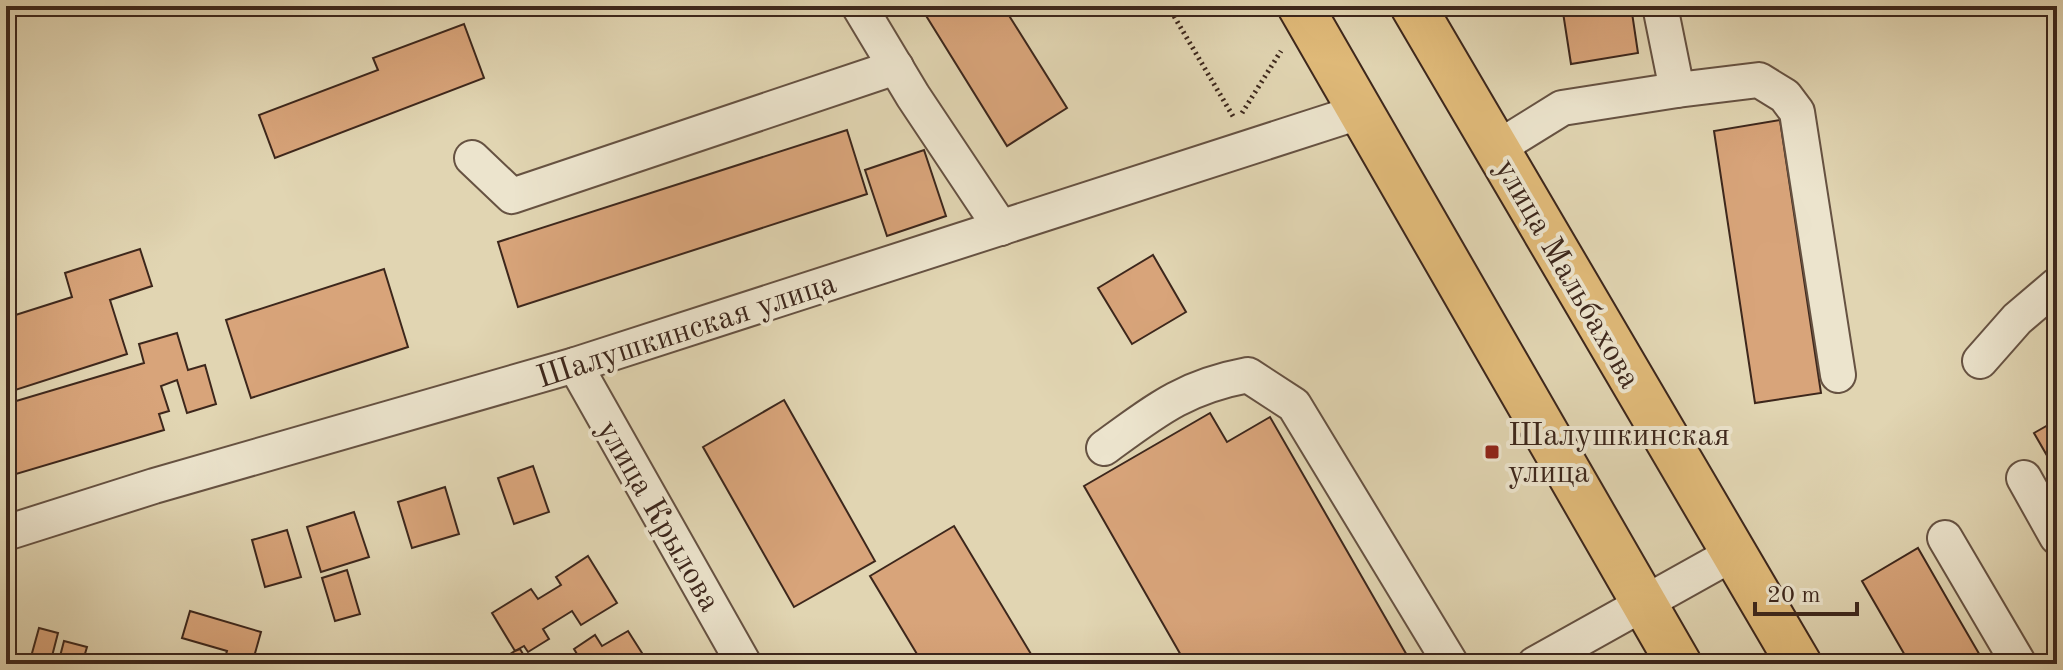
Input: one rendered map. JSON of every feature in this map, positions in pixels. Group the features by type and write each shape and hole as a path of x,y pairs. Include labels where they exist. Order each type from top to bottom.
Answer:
{"main road":[{"name":"улица Мальбахова","path":"1413,6 1799,664"},
{"path":"1294,23 1362,111 1679,664"}],"street":[{"path":"859,6 1001,228"},
{"path":"1660,6 1677,90"},
{"path":"472,158 512,196 896,67"},
{"path":"1496,149 1562,108 1759,80 1785,96 1797,112 1838,375"},
{"name":"Шалушкинская улица","path":"6,533 154,486 575,365 1362,111"},
{"path":"1980,361 2017,319 2057,285"},
{"name":"улица Крылова","path":"575,365 744,664"},
{"path":"1104,448 1173,398 1212,381 1248,375 1294,405 1451,664"},
{"path":"2024,478 2057,537"},
{"path":"1945,538 2019,664"},
{"path":"1535,664 1734,553"}],"path":[{"path":"1168,6 1236,121 1294,23"}],"building":[{"path":"920,6 1003,6 1067,108 1007,146"},
{"path":"1562,6 1631,6 1638,53 1571,64"},
{"path":"464,24 484,78 275,158 259,115 378,70 373,58"},
{"path":"1780,120 1821,393 1755,403 1714,131"},
{"path":"847,130 867,194 518,307 498,242"},
{"path":"924,150 946,216 887,236 865,170"},
{"path":"140,249 152,286 110,300 127,354 6,393 6,318 72,297 65,273"},
{"path":"1153,255 1186,312 1132,344 1098,288"},
{"path":"384,269 408,347 251,398 226,320"},
{"path":"177,333 188,370 205,365 216,404 187,413 177,380 161,386 169,411 159,414 164,430 6,477 6,404 144,363 139,344"},
{"path":"784,400 875,561 794,607 703,447"},
{"path":"1210,413 1227,442 1270,417 1412,664 1186,664 1084,486"},
{"path":"2057,420 2057,473 2034,433"},
{"path":"533,466 549,512 514,524 498,478"},
{"path":"445,487 459,534 412,548 398,502"},
{"path":"354,512 369,557 321,572 307,527"},
{"path":"954,526 1037,664 923,664 870,576"},
{"path":"287,530 301,577 265,587 252,540"},
{"path":"1918,548 1985,664 1910,664 1862,581"},
{"path":"588,556 617,603 581,625 572,611 543,629 549,639 528,652 524,646 515,651 492,613 531,589 538,599 561,585 556,577"},
{"path":"347,570 360,614 335,621 322,578"},
{"path":"190,611 261,632 252,664 223,664 227,651 182,638"},
{"path":"39,628 58,633 50,664 29,664"},
{"path":"628,631 649,664 583,664 574,649 595,635 602,646"},
{"path":"64,641 87,647 82,664 58,664"},
{"path":"520,649 529,664 495,664 515,651"}],"place":[{"name":"Шалушкинская улица","path":"1492,452"}]}
